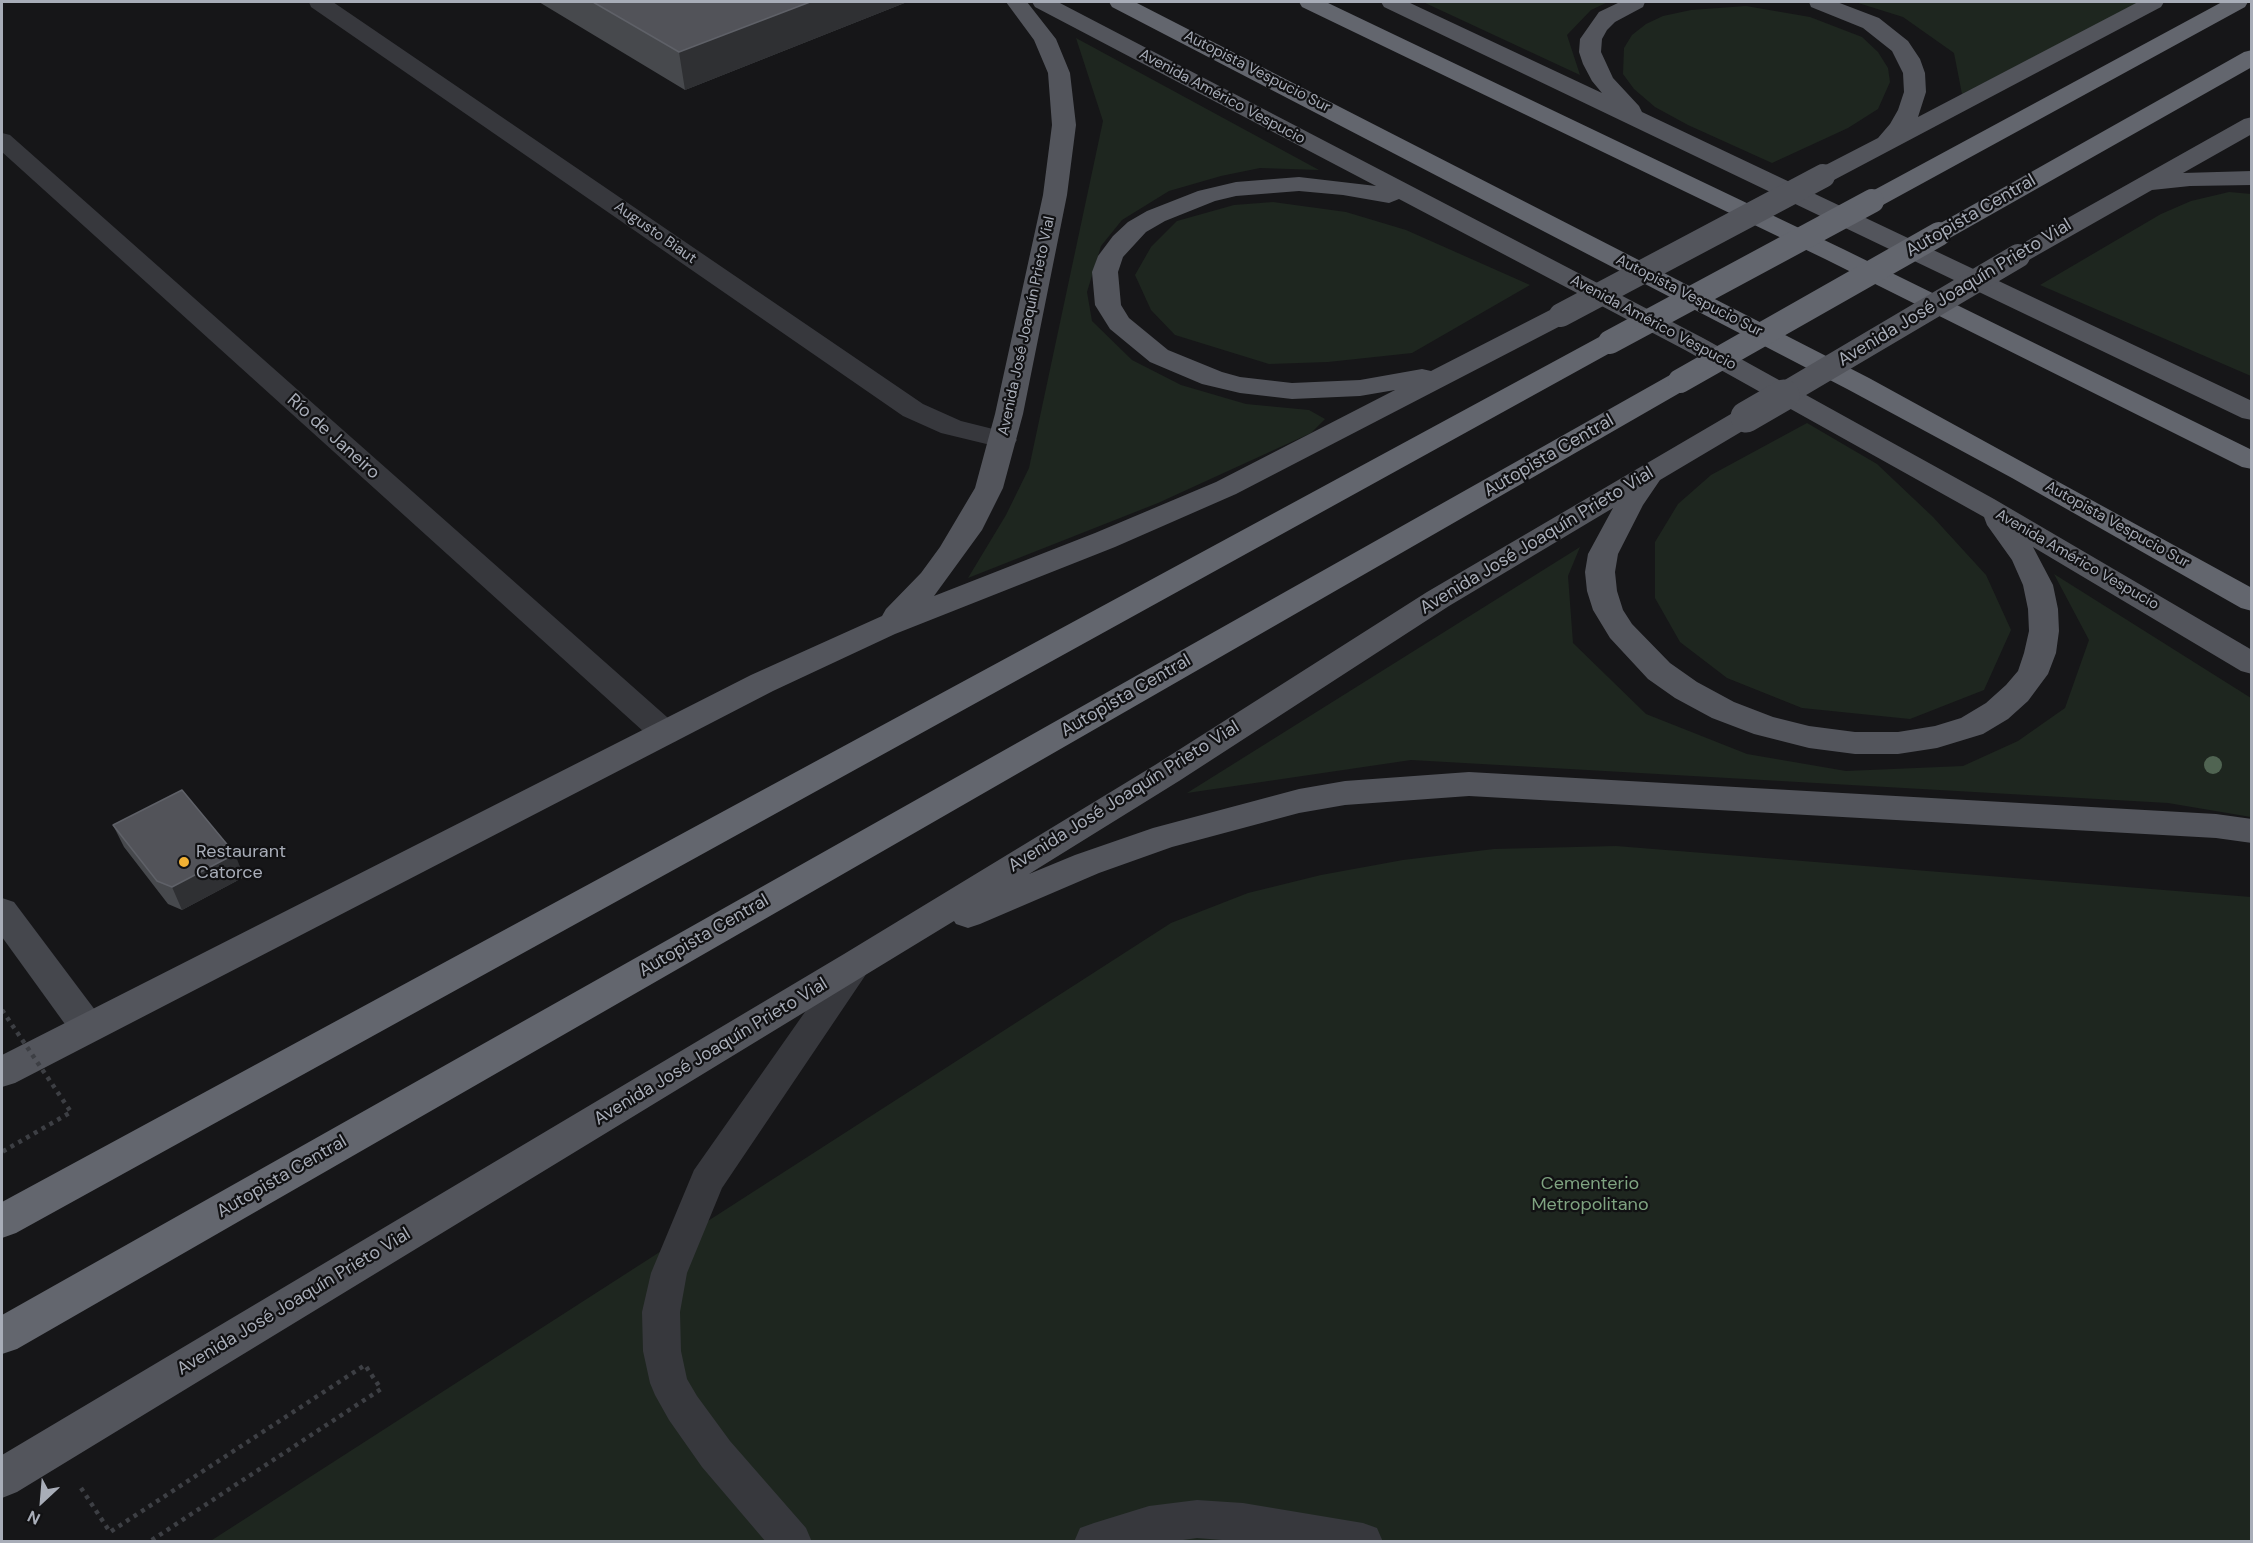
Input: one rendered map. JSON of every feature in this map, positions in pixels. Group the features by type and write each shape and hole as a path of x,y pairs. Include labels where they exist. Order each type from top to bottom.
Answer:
{"highway":[{"name":"Autopista Vespucio Sur","path":"1120,2 1859,384 2252,601"},
{"path":"1310,2 1834,254 2252,461"},
{"path":"2,1221 2237,2"},
{"name":"Autopista Central","path":"2,1336 2252,57"}],"main road":[{"name":"Avenida José Joaquín Prieto Vial","path":"884,627 932,580 968,530 989,488 1003,440 1055,195 1064,125 1063,92 1053,56 1036,24 1016,2"},
{"name":"Avenida Américo Vespucio","path":"1043,2 1694,344 1984,505 2252,664"},
{"path":"1392,2 2252,412"},
{"path":"1635,2 1608,17 1598,27 1592,39 1590,52 1603,81 1616,96 1651,127"},
{"path":"1819,2 1871,23 1900,46 1909,59 1914,73 1915,92 1910,110 1900,128 1884,144"},
{"name":"Avenida José Joaquín Prieto Vial","path":"2,1072 771,679 884,627 1104,540 1226,488 1472,362 2153,2"},
{"name":"Avenida José Joaquín Prieto Vial","path":"2,1478 857,964 1167,773 1438,598 2018,255 2252,124"},
{"path":"2131,190 2190,179 2252,178"},
{"path":"1426,205 1343,188 1299,184 1246,188 1207,196 1156,216 1122,241 1111,256 1105,272 1104,288 1108,305 1119,323 1159,356 1212,378 1240,385 1292,391 1360,388 1410,380 1472,362"},
{"path":"1651,474 1629,505 1603,554 1600,572 1602,591 1608,610 1621,631 1659,671 1686,690 1723,710 1787,732 1855,742 1898,743 1937,737 1971,726 1997,711 2017,693 2032,674 2040,653 2044,631 2043,609 2038,585 2026,558 2007,530 1984,505"},
{"path":"857,964 1086,864 1165,837 1299,801 1345,793 1407,787 1469,784 1544,787 2204,826 2252,831"}],"street":[{"name":"Augusto Biaut","path":"319,2 913,410 951,427 1003,440"},
{"name":"Río de Janeiro","path":"2,140 665,733"},
{"path":"2,911 88,1028"}],"lane":[{"path":"792,1542 716,1454 683,1408 669,1383 662,1351 661,1312 669,1273 707,1181 857,964"},
{"path":"1094,1542 1149,1525 1197,1519 1244,1522 1363,1542"}],"path":[{"path":"2,1010 71,1113 2,1152"},
{"path":"110,1532 365,1365 381,1389 149,1542"}],"green space":[{"path":"1423,2 1608,2 1591,10 1567,35 1580,75"},
{"path":"1855,2 2141,2 1962,94 1954,53 1903,17"},
{"path":"1746,6 1810,17 1862,37 1878,52 1888,68 1890,82 1878,109 1848,128 1772,163 1688,125 1655,107 1634,89 1623,74 1624,48 1632,35 1646,24 1663,16 1691,10"},
{"path":"1076,38 1319,170 1260,168 1221,176 1169,191 1122,220 1101,246 1087,292 1092,321 1132,360 1181,385 1246,404 1309,410 1325,419 1311,433 1158,503 968,578 1006,515 1029,468 1103,121"},
{"path":"2229,192 2251,194 2251,376 2040,285 2161,214 2191,201"},
{"path":"1273,202 1346,212 1406,230 1530,285 1412,353 1328,362 1269,364 1175,335 1151,310 1135,275 1151,247 1177,221 1234,205"},
{"path":"1807,423 1877,464 1933,517 1986,575 2011,630 1984,690 1910,719 1802,708 1727,678 1680,642 1655,598 1655,542 1678,504 1711,475"},
{"path":"1580,547 1568,576 1573,643 1646,714 1747,754 1846,771 1963,766 2018,741 2065,708 2089,640 2054,574 2251,698 2251,817 2168,803 1411,760 1187,793"},
{"name":"Cementerio Metropolitano","path":"1616,846 2251,897 2251,1541 209,1542 1171,923 1248,893 1321,875 1403,860 1494,849"}],"building":[{"path":"593,2 810,2 679,52"},
{"name":"Restaurant Catorce","path":"182,790 235,854 172,887 157,881 113,825"}],"place":[{"name":"Restaurant Catorce","path":"184,862"}]}
